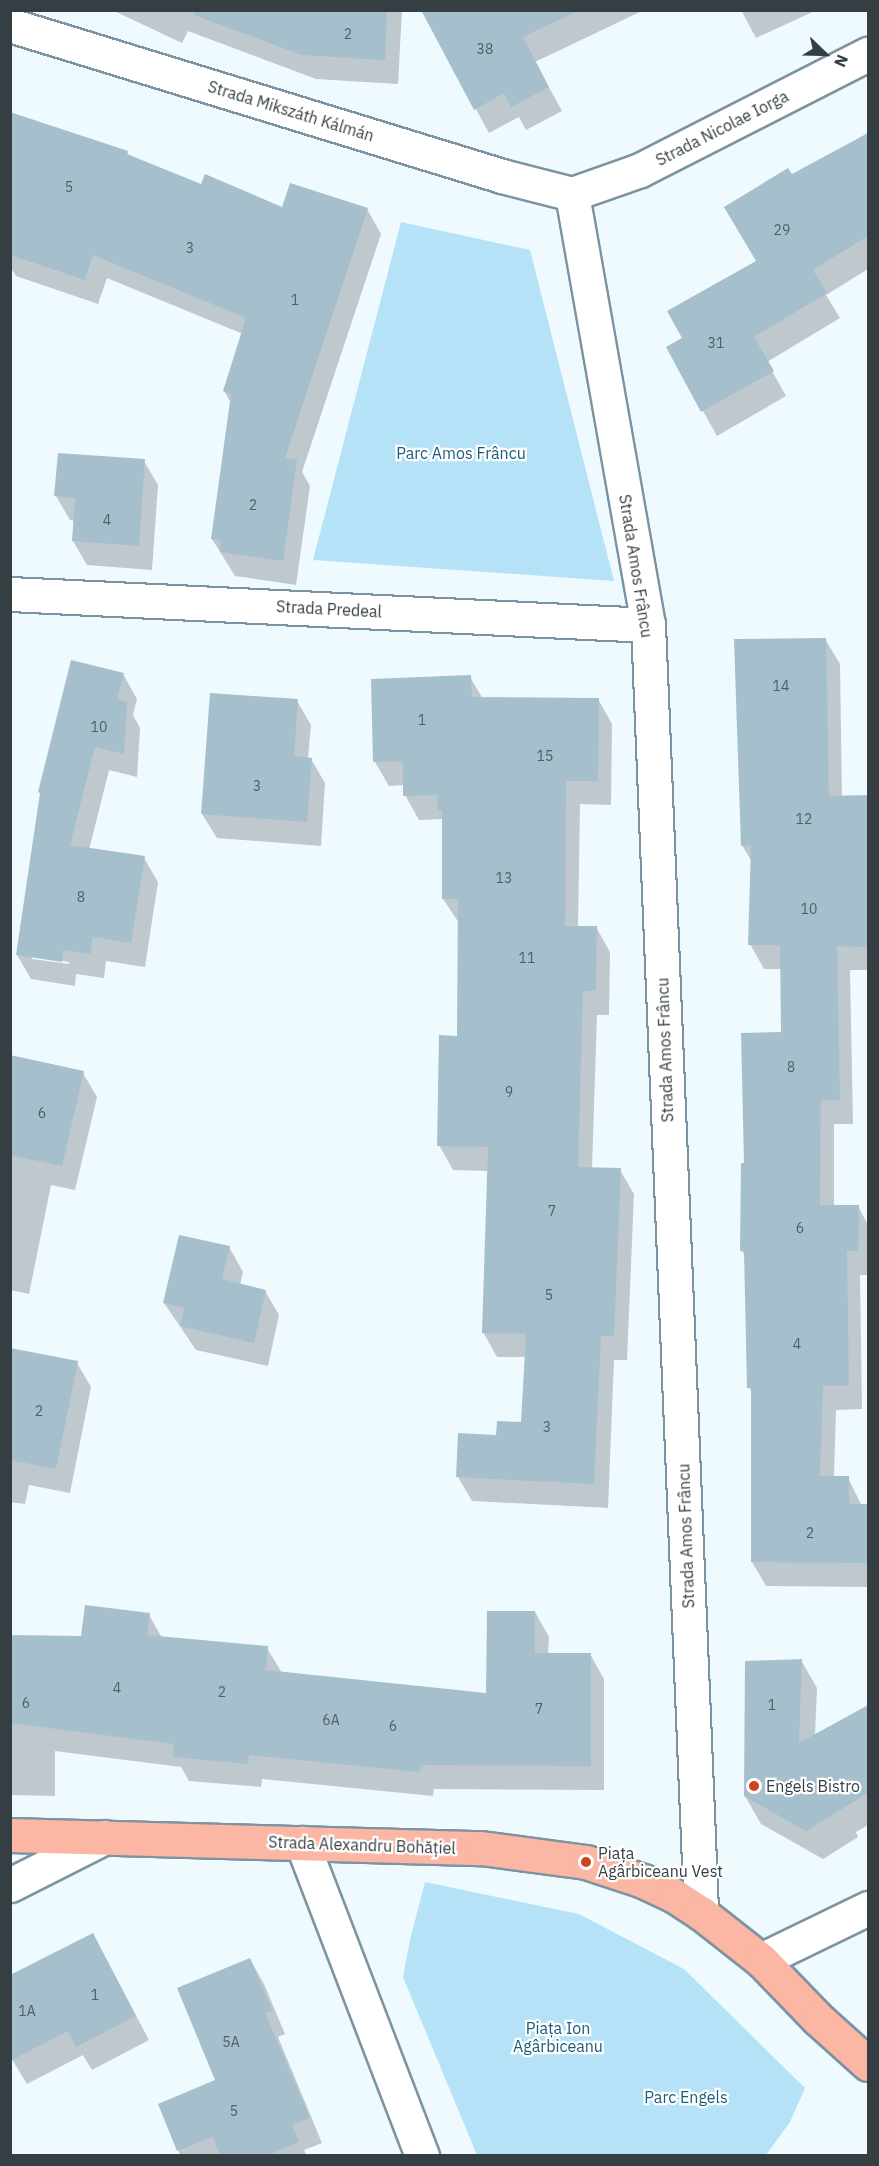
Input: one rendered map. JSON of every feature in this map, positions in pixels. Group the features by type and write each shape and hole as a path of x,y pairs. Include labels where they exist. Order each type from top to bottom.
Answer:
{"main road":[{"name":"Strada Alexandru Bohățiel","path":"10,1836 481,1848 586,1862 643,1881 673,1895 701,1913 761,1960 818,2019 868,2064"}],"street":[{"name":"Strada Mikszáth Kálmán","path":"10,25 502,176 572,194"},
{"name":"Strada Nicolae Iorga","path":"572,194 640,170 868,54"},
{"name":"Strada Amos Frâncu","path":"572,194 648,625 701,1913"},
{"name":"Strada Predeal","path":"10,594 648,625"},
{"path":"10,1885 105,1837"},
{"path":"302,1843 422,2156"},
{"path":"761,1960 868,1908"}],"green space":[{"name":"Parc Amos Frâncu","path":"401,222 530,250 614,581 313,560"},
{"name":"Piața Ion Agârbiceanu","path":"425,1882 579,1914 684,1969 805,2088 790,2122 766,2155 477,2155 403,1977"}],"building":[{"path":"195,10 387,10 385,60 302,55 194,15"},
{"path":"421,10 579,10 523,37 549,87 511,107 504,93 474,110"},
{"path":"10,112 128,151 127,154 201,184 205,174 282,207 290,183 368,208 285,458 297,460 283,561 220,552 220,540 211,539 231,394 223,391 246,318 93,255 85,280 10,255"},
{"path":"868,133 868,236 813,270 827,293 754,337 774,371 701,412 666,347 682,338 667,311 756,261 724,207 788,168 792,174"},
{"path":"58,453 145,459 139,546 72,541 75,498 54,496"},
{"path":"826,638 829,796 868,795 868,947 837,946 840,1100 821,1100 820,1205 859,1205 858,1251 847,1251 849,1386 823,1386 820,1476 849,1476 849,1504 868,1504 868,1563 751,1562 751,1388 747,1388 744,1251 740,1251 741,1163 744,1163 741,1033 781,1032 780,945 748,945 751,845 741,846 734,639"},
{"path":"71,660 124,673 117,699 127,702 124,754 95,747 70,845 145,856 131,943 93,937 90,954 63,950 62,962 16,955 40,793 38,792"},
{"path":"471,675 472,697 599,698 598,781 566,781 565,926 597,926 596,991 583,991 578,1167 621,1168 614,1336 601,1336 594,1484 456,1477 458,1433 496,1435 497,1421 521,1422 526,1334 482,1333 488,1147 437,1146 439,1035 457,1036 458,899 442,899 442,810 438,810 437,795 403,796 403,761 373,762 371,679"},
{"path":"210,693 298,699 294,756 312,758 307,822 201,814"},
{"path":"10,1055 84,1071 62,1166 10,1155"},
{"path":"179,1235 230,1246 222,1279 266,1290 254,1343 180,1326 184,1308 163,1303"},
{"path":"10,1348 78,1361 56,1469 10,1460"},
{"path":"85,1605 150,1613 147,1635 268,1646 266,1670 486,1693 487,1611 535,1611 535,1653 591,1653 591,1766 421,1765 420,1772 249,1755 248,1764 173,1757 174,1744 10,1723 10,1635 81,1636"},
{"path":"802,1659 799,1743 868,1705 868,1793 806,1831 744,1796 745,1661"},
{"path":"93,1933 136,2016 76,2047 68,2031 10,2061 10,1975"},
{"path":"250,1958 272,2010 265,2013 310,2118 292,2125 299,2142 266,2156 220,2156 213,2137 177,2151 158,2104 215,2080 177,1988"}],"place":[{"name":"Engels Bistro","path":"754,1786"},
{"name":"Piața Agârbiceanu Vest","path":"586,1862"}],"park label":[{"name":"Parc Engels","path":"686,2097"}]}
